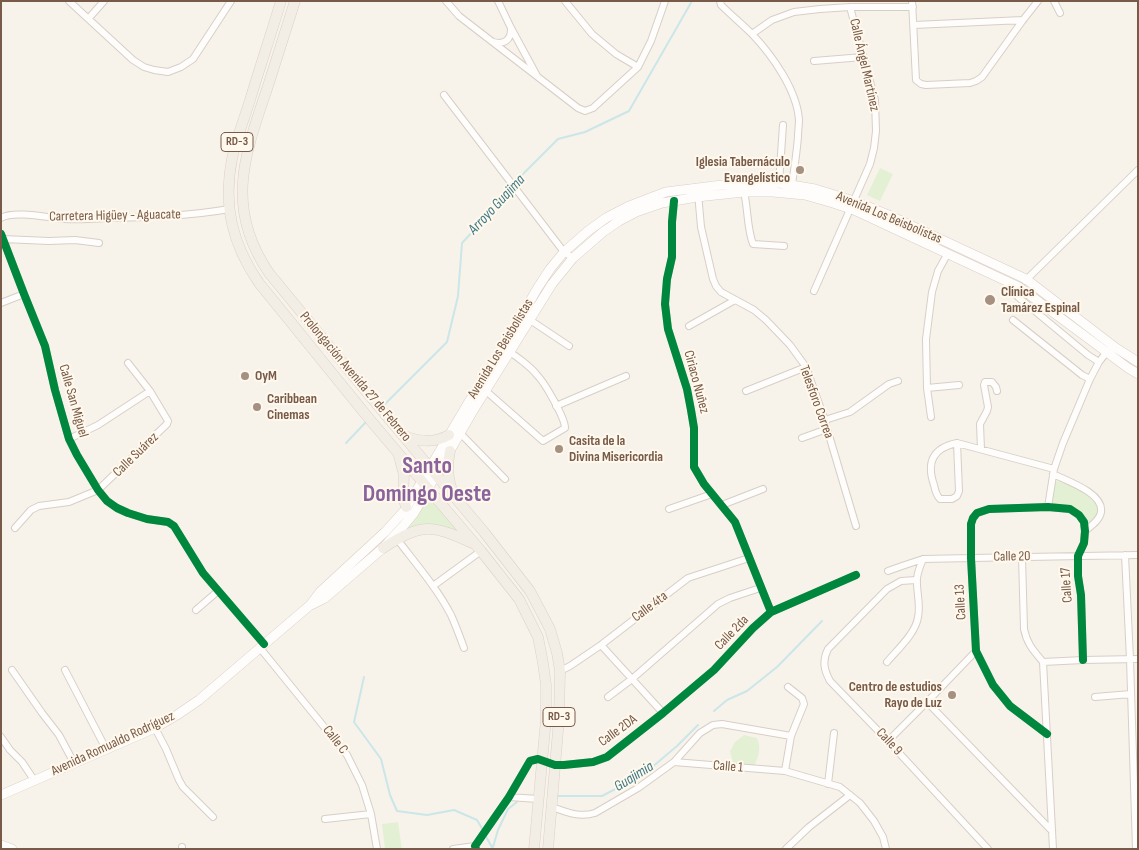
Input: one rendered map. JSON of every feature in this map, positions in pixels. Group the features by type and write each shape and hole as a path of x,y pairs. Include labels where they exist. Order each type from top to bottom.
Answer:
{"main road":[{"name":"Prolongación Avenida 27 de Febrero","path":"281,1 233,157 229,209 232,227 250,269 259,282 371,421 479,548 519,600 538,637 546,686 546,719 534,849"},
{"name":"Prolongación Avenida 27 de Febrero","path":"295,1 246,156 243,176 243,208 246,224 261,262 269,273 384,414 484,532 530,591 550,629 560,671 559,719 548,849"},
{"name":"Avenida Los Beisbolistas","path":"433,471 450,451 486,391 537,289 564,252 606,218 626,208 666,192 698,187 793,181 815,189 852,205 1020,288 1109,348 1123,353 1138,362"},
{"name":"Avenida Los Beisbolistas","path":"425,484 449,435 507,350 530,320 552,284 572,258 619,221 636,212 674,200 744,192 773,192 805,195 883,212 1026,279 1138,374"},
{"path":"402,434 410,438 426,441 442,439 449,435"},
{"path":"450,451 447,471 457,500"},
{"path":"398,452 404,475 403,496 406,507"},
{"name":"Avenida Romualdo Rodríguez","path":"310,606 320,592 385,532 425,484"},
{"name":"Avenida Romualdo Rodríguez","path":"1,795 155,728 199,700 310,606 325,598 383,548 414,513 425,484"},
{"path":"383,548 410,532 431,528 450,533 479,548"},
{"path":"1,844 12,849"}],"street":[{"path":"69,1 132,60 154,70 168,72 194,59 231,1"},
{"path":"89,18 104,1"},
{"path":"446,1 459,16 539,79 578,108 585,111 594,108 638,66 651,41 665,1"},
{"path":"498,1 539,79"},
{"path":"565,1 592,34 616,54 638,66"},
{"path":"752,34 772,20 794,12 912,4 916,80 926,85 970,83 982,78 1038,1"},
{"path":"1054,1 1060,13"},
{"path":"720,2 752,34 780,70 788,84 799,121 793,181"},
{"name":"Calle Ángel Martínez","path":"814,290 870,164 874,148 876,132 874,100 850,8"},
{"path":"914,25 1023,20"},
{"path":"492,42 504,43 511,34 511,28"},
{"path":"814,62 862,57"},
{"path":"444,95 564,252 572,258"},
{"path":"779,183 783,125"},
{"path":"1020,288 1026,279 1138,170"},
{"name":"Telesforo Correa","path":"698,187 701,227 712,280 721,292 754,310 766,320 790,344 806,367 825,420 856,526"},
{"path":"744,192 753,244 784,246"},
{"name":"Ciriaco Nuñez","path":"674,200 672,257 665,304 668,329 687,389 691,410 694,428 694,467 712,494 735,522 771,612"},
{"name":"Carretera Higüey - Aguacate","path":"1,218 14,214 67,219 160,217 206,214 229,209"},
{"path":"2,236 48,241 78,240 99,243"},
{"name":"Calle San Miguel","path":"2,236 45,346 69,439 98,490 107,501 117,508 147,519 168,522 174,526 203,572 262,646"},
{"path":"931,417 927,388 926,339 932,292 938,271 948,253"},
{"path":"1,303 24,294"},
{"path":"1018,297 1099,362"},
{"path":"689,326 735,300"},
{"path":"530,320 569,346"},
{"path":"1012,320 1082,375 1090,379"},
{"path":"1086,531 1084,522 1079,515 1070,509 1048,507 1054,471 1069,428 1090,379 1109,348"},
{"path":"486,391 543,441 565,428 565,424 556,406 537,375 507,350"},
{"name":"Calle Suárez","path":"15,528 32,510 39,506 69,502 98,490 166,424 168,421 150,391 128,364"},
{"path":"746,391 806,367"},
{"path":"556,406 626,376"},
{"path":"825,420 850,412 889,384 898,381"},
{"path":"981,449 980,424 988,407 985,382 992,382 997,391"},
{"path":"927,388 959,385"},
{"path":"69,439 98,425 150,391"},
{"path":"802,438 827,429"},
{"path":"460,433 505,479"},
{"path":"957,443 959,490 957,496 952,499 940,499 930,475 930,468 936,455 948,445 957,443 1054,471"},
{"name":"Calle 17","path":"1054,471 1094,495 1100,503 1101,514 1086,531 1084,543 1078,556 1083,660"},
{"path":"722,505 763,489"},
{"path":"669,509 712,494"},
{"name":"Calle 13","path":"1047,734 1010,706 993,685 976,651 971,558 972,524 973,518 977,513 989,509 1048,507"},
{"path":"397,540 432,586 451,616 464,648"},
{"path":"432,586 479,548"},
{"path":"1125,555 1136,849"},
{"name":"Calle 20","path":"888,571 923,560 1138,555"},
{"path":"1022,557 1026,640 1031,649 1043,662 1052,849"},
{"name":"Calle 4ta","path":"560,671 601,645 688,578 749,558"},
{"path":"887,662 917,624 919,616 916,580 923,560"},
{"name":"Calle 2da","path":"664,713 714,670 753,628 771,612 856,575"},
{"name":"Calle 9","path":"916,580 901,581 890,587 828,649 824,658 826,674 830,681 988,849"},
{"path":"608,697 632,679 718,604 760,588"},
{"path":"196,610 218,591"},
{"path":"601,645 664,713"},
{"name":"Calle C","path":"262,646 347,755 362,785 371,814 377,849"},
{"path":"888,741 976,651"},
{"path":"1043,662 1138,659"},
{"path":"12,670 59,735 74,763"},
{"path":"65,670 106,749"},
{"path":"785,771 791,736 804,704 802,698 788,687"},
{"path":"1095,697 1131,694"},
{"path":"927,702 1052,830"},
{"name":"Calle 2DA","path":"554,765 564,766 594,762 607,756 664,713"},
{"path":"552,807 579,815 587,816 595,813 638,788 674,762 700,734 713,725 722,724 791,736"},
{"path":"155,728 183,787 213,816"},
{"path":"828,784 834,733"},
{"path":"1,737 34,780"},
{"path":"453,849 475,847 509,797 530,761 542,760 554,765"},
{"name":"Calle 1","path":"674,762 785,771 840,787 860,803 874,821 883,837 886,849"},
{"path":"786,849 809,827 850,795"},
{"path":"509,797 538,799"},
{"path":"325,819 371,814"}],"green space":[{"path":"880,168 893,174 880,201 867,195"},
{"path":"1053,480 1083,491 1095,500 1098,506 1098,513 1088,526 1081,514 1074,508 1065,506 1051,507"},
{"path":"429,495 465,537 450,530 404,533"},
{"path":"744,735 757,738 759,753 754,768 734,767 730,751 735,742"},
{"path":"398,822 402,849 385,849 382,824"}],"waterway":[{"name":"Arroyo Guajima","path":"384,405 447,342 458,296 462,243 504,198 524,173 558,139 585,132 629,111 692,1"},
{"name":"Arroyo Guajima","path":"346,443 366,422"},
{"name":"Guajimia","path":"714,711 727,700 747,691 777,667 822,621"},
{"name":"Arroyo Guajima","path":"364,677 354,722 381,759 390,795 397,811 427,815 454,810 477,820 483,830"},
{"name":"Guajimia","path":"557,796 602,796 651,768 698,725"},
{"name":"Guajimia","path":"493,847 498,830 508,809 517,802"},
{"name":"Arroyo Guajima","path":"485,835 493,849"}],"cycle path":[{"path":"674,201 672,257 667,279 665,304 668,329 687,389 691,410 694,428 694,467 704,484 735,522 771,612"},
{"path":"1,234 45,346 69,439 98,490 107,501 117,508 147,519 168,522 174,526 203,573 264,644"},
{"path":"1047,734 1010,706 993,685 976,651 971,524 977,513 989,509 1048,507 1070,509 1079,515 1084,522 1085,531 1084,543 1078,556 1083,660"},
{"path":"476,849 475,846 509,797 530,761 538,759 555,765 564,765 593,762 607,757 714,670 753,628 771,612 856,575"}],"place":[{"name":"Iglesia Tabernáculo Evangelístico","path":"800,170"},
{"name":"Clínica Tamárez Espinal","path":"990,300"},
{"name":"OyM","path":"245,376"},
{"name":"Caribbean Cinemas","path":"257,407"},
{"name":"Casita de la Divina Misericordia","path":"559,449"},
{"name":"Centro de estudios Rayo de Luz","path":"952,695"}],"district":[{"name":"Santo Domingo Oeste","path":"427,481"}]}
